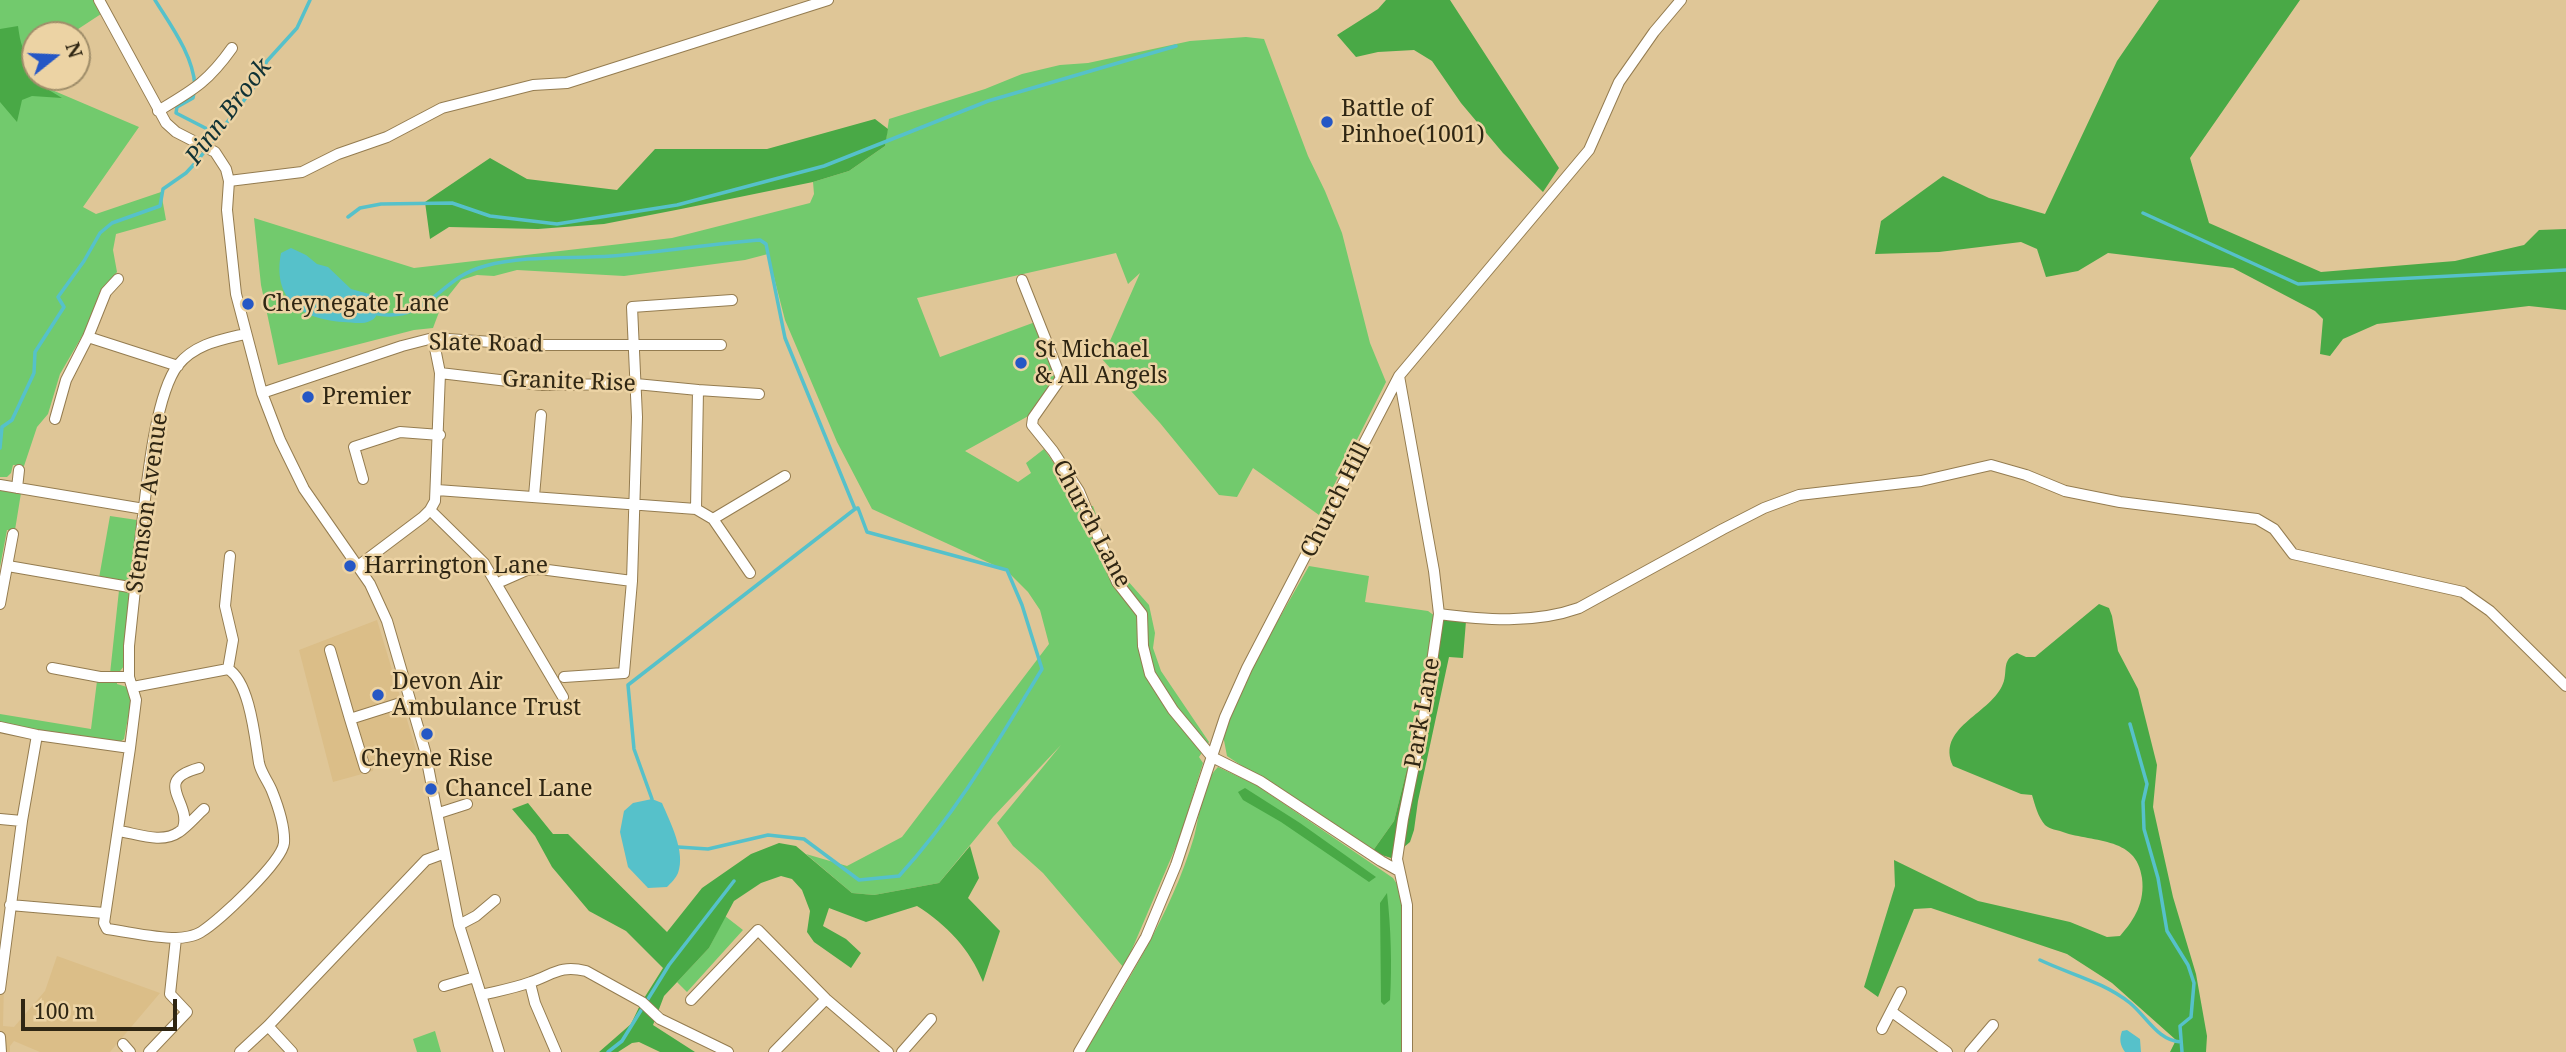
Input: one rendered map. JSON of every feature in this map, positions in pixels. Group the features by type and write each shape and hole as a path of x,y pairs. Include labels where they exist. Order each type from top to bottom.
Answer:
{"street":[{"path":"99,0 145,81 158,111 176,132 207,148 221,159 229,181 227,210 236,294 261,393 303,489 358,566 383,609 425,751 459,925 499,1052"},
{"path":"229,181 302,172 338,154 387,137 442,108 533,85 567,83 828,0"},
{"name":"Church Hill","path":"1079,1052 1146,937 1176,865 1225,717 1247,668 1399,376 1589,149 1619,82 1654,32 1681,0"},
{"path":"158,111 214,74 232,48"},
{"path":"55,419 70,370 88,337 106,292 118,279"},
{"name":"Church Lane","path":"1022,279 1061,378 1033,418 1032,425 1079,491 1117,582 1142,614 1143,646 1150,674 1173,710 1212,757 1260,780 1399,871"},
{"path":"564,677 624,673 632,581 637,417 632,307 732,300"},
{"name":"Stemson Avenue","path":"104,913 119,831 136,706 131,682 129,646 144,509 161,406 178,366 202,346 245,334"},
{"path":"88,337 178,366"},
{"path":"358,566 430,510 437,490 440,373 433,338"},
{"name":"Slate Road","path":"261,393 433,338 536,345 721,345"},
{"name":"Granite Rise","path":"440,373 542,384 636,384 759,394"},
{"name":"Park Lane","path":"1399,376 1434,571 1439,614 1424,717 1397,859 1407,905 1407,1052"},
{"path":"696,509 698,390"},
{"path":"534,496 541,415"},
{"path":"363,479 354,447 400,432 439,435"},
{"path":"1439,614 1521,619 1564,613 1579,608 1764,508 1799,495 1921,481 1991,465 2026,475 2065,491 2120,502 2257,519 2274,530 2293,554 2463,592 2490,611 2566,687"},
{"path":"17,488 19,470"},
{"path":"713,519 786,476"},
{"path":"0,485 144,509"},
{"path":"437,490 696,509 713,519 750,573"},
{"path":"430,510 484,563 563,696"},
{"path":"0,604 13,534"},
{"path":"228,669 233,640 225,606 230,556"},
{"path":"8,566 135,588"},
{"path":"502,581 527,570 540,569 632,581"},
{"path":"330,650 365,768"},
{"path":"10,905 104,913 107,929 176,938 205,929 267,873 282,851 284,834 281,820 272,791 260,767 247,702 238,678 228,669 131,682 52,668"},
{"path":"350,719 410,700"},
{"path":"0,727 130,748"},
{"path":"0,989 22,821 37,735"},
{"path":"182,830 185,817 176,796 177,779 183,772 199,768"},
{"path":"439,813 467,804"},
{"path":"119,831 158,838 168,837 182,830 204,808"},
{"path":"0,819 22,821"},
{"path":"240,1052 426,860 445,853"},
{"path":"459,925 477,916 495,900"},
{"path":"691,1000 758,930 826,999 887,1052"},
{"path":"149,1052 187,1012 170,994 176,938"},
{"path":"481,995 530,983 559,969 586,971 646,1006 660,1019 728,1052"},
{"path":"444,986 475,977"},
{"path":"530,983 535,1003 556,1052"},
{"path":"1882,1029 1902,992"},
{"path":"774,1052 826,999"},
{"path":"1892,1012 1947,1052"},
{"path":"902,1052 931,1018"},
{"path":"1970,1052 1993,1025"},
{"path":"268,1026 292,1052"},
{"path":"0,1037 1,1052"}],"shaded area":[{"path":"377,620 417,753 373,768 373,771 333,782 299,650"},
{"path":"57,956 160,993 110,1052 40,1052 14,1041 10,1052 0,1052 0,982 4,983 3,1026 14,1027 45,991"}],"green space":[{"path":"0,0 93,0 101,14 90,21 21,21 21,91 54,91 139,127 83,207 96,214 161,192 166,220 116,234 113,250 117,272 99,295 85,331 60,374 48,414 37,427 24,466 13,465 7,477 0,477"},
{"path":"1386,0 1450,0 1559,168 1543,192 1503,153 1461,103 1432,61 1414,50 1378,52 1356,57 1337,35 1378,9"},
{"path":"2159,0 2300,0 2190,158 2209,223 2321,272 2455,261 2524,245 2539,230 2566,229 2566,310 2529,306 2377,324 2343,339 2330,356 2320,354 2323,319 2315,311 2233,268 2108,253 2078,271 2046,277 2037,249 2021,242 1939,252 1875,254 1881,221 1943,176 1989,198 2045,214 2117,61"},
{"path":"18,26 21,41 21,91 51,91 62,98 32,96 22,100 17,122 0,102 0,29"},
{"path":"1246,37 1264,39 1308,156 1342,233 1370,343 1386,382 1319,515 1253,468 1237,497 1219,495 1160,423 1102,359 1140,273 1128,284 1116,253 917,298 940,357 1038,321 1061,378 1032,414 965,451 1018,482 1031,473 1026,463 1044,449 1084,506 1093,506 1110,554 1127,580 1149,605 1155,633 1153,648 1161,671 1209,742 1199,757 1203,763 1180,837 1124,968 1043,873 1013,846 997,823 1061,745 993,817 939,883 874,895 852,893 806,854 847,866 902,837 1049,644 1040,610 1028,592 1007,571 872,509 837,442 785,320 768,254 745,260 624,276 517,270 494,276 477,275 461,280 442,304 433,328 414,330 278,365 261,285 254,218 414,268 672,238 810,203 814,194 813,182 849,171 885,146 889,119 985,89 1022,74 1060,65 1088,63 1190,41"},
{"path":"875,119 888,129 885,146 849,171 813,182 604,224 538,229 449,227 430,239 425,202 490,158 527,179 617,190 655,149 767,149"},
{"path":"0,490 21,493 15,530 7,530 0,567"},
{"path":"110,516 137,520 124,666 117,675 117,684 127,687 132,696 124,739 120,742 0,722 0,714 91,729 97,681 109,683 120,581 99,578"},
{"path":"1309,566 1369,576 1365,602 1428,611 1435,616 1418,725 1394,821 1372,852 1227,756 1223,735 1251,668"},
{"path":"2099,604 2109,608 2112,616 2118,651 2138,689 2157,765 2153,807 2173,897 2196,974 2207,1036 2206,1052 2170,1052 2176,1040 2112,983 2067,954 1931,908 1914,909 1878,997 1864,987 1895,886 1894,860 1978,901 2070,922 2107,937 2120,936 2134,917 2143,887 2138,864 2131,854 2110,843 2048,827 2040,818 2032,795 2021,794 1953,766 1950,753 1957,732 2002,686 2008,659 2017,653 2035,657"},
{"path":"1435,616 1466,621 1463,658 1449,657 1414,830 1410,842 1391,858 1372,852 1394,821 1418,725"},
{"path":"1218,767 1256,785 1393,878 1400,889 1402,907 1403,1052 1085,1052 1146,948 1173,894 1194,837 1208,782"},
{"path":"1245,788 1376,877 1369,882 1281,822 1243,800 1238,792"},
{"path":"528,803 553,834 568,834 667,932 702,888 751,854 779,843 796,846 852,893 874,895 939,883 970,846 979,878 968,898 1000,931 983,982 964,948 938,921 917,906 866,922 829,908 823,926 846,939 861,953 851,968 814,942 807,932 810,911 802,890 792,879 781,876 761,883 734,901 709,948 664,996 653,1025 695,1052 660,1052 639,1042 632,1043 618,1052 599,1052 631,1024 663,968 626,931 589,911 552,867 535,836 512,809"},
{"path":"1387,893 1391,987 1390,1000 1384,1005 1381,1002 1380,903"},
{"path":"725,916 743,930 687,992 677,982 709,948"},
{"path":"435,1031 441,1052 417,1052 413,1039"}],"water":[{"path":"291,248 317,264 328,267 351,289 373,295 380,303 375,318 360,323 328,320 303,311 293,304 281,283 279,269 281,253"},
{"path":"652,799 662,803 679,847 678,873 667,887 648,888 628,867 620,832 624,811 633,803"},
{"path":"2127,1030 2140,1039 2141,1052 2125,1052 2123,1049 2120,1037 2122,1031"}],"waterway":[{"path":"155,0 186,52 195,86"},
{"name":"Pinn Brook","path":"0,448 2,427 12,420 34,373 35,352 64,307 58,297 100,233 112,223 160,206 163,189 186,173 198,160 255,86 267,61 297,28 310,0"},
{"path":"348,217 360,208 381,204 452,203 490,216 557,224 677,205 824,166 988,101 1176,46"},
{"path":"194,93 193,98 177,107 176,113 217,134"},
{"path":"2143,213 2298,284 2566,270"},
{"path":"378,314 396,315 410,312 469,272 500,263 612,256 760,240 766,244 785,338 867,532 1007,570 1022,605 1042,669 958,802 899,876 859,880 804,839 768,835 708,849 678,847"},
{"path":"652,799 634,749 628,685 855,509"},
{"path":"2130,724 2147,784 2143,802 2144,829 2158,878 2167,931 2188,965 2194,983 2191,1017 2180,1026 2182,1052"},
{"path":"608,1052 622,1041 669,965 734,881"},
{"path":"2040,960 2109,989 2130,1003 2159,1033 2173,1041 2181,1042"}],"place":[{"name":"Battle of Pinhoe(1001)","path":"1327,122"},
{"name":"Cheynegate Lane","path":"248,304"},
{"name":"St Michael & All Angels","path":"1021,363"},
{"name":"Premier","path":"308,397"},
{"name":"Harrington Lane","path":"350,566"},
{"name":"Devon Air Ambulance Trust","path":"378,695"},
{"name":"Cheyne Rise","path":"427,734"},
{"name":"Chancel Lane","path":"431,789"}]}
